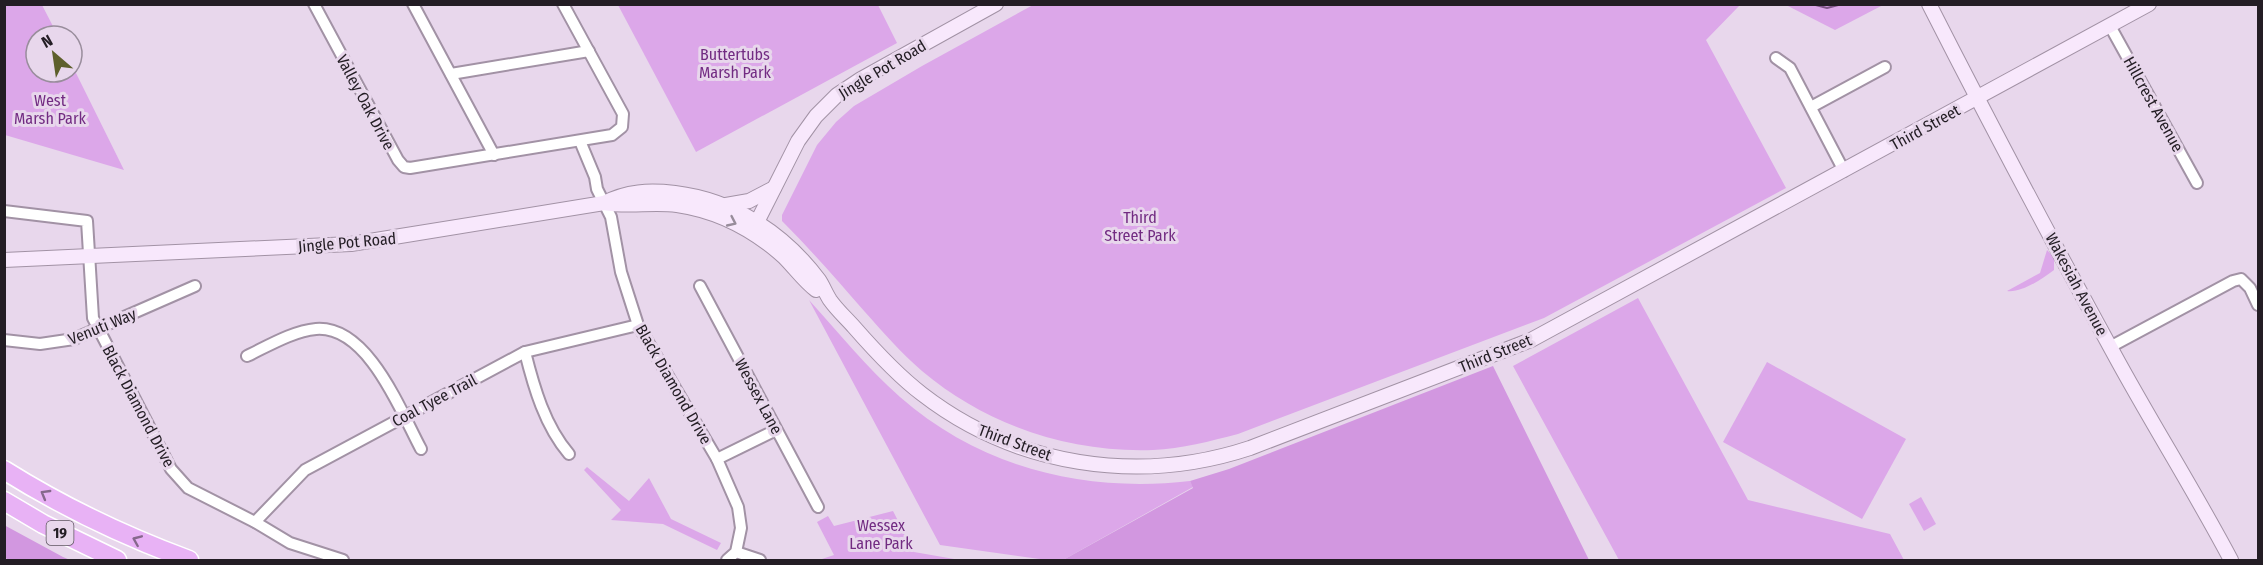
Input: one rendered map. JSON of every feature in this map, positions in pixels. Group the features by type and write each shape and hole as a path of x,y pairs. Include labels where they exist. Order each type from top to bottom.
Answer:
{"highway":[{"name":"19","path":"4,470 100,524 189,561"},
{"name":"19","path":"4,501 43,524 117,561"}],"main road":[{"name":"Jingle Pot Road","path":"754,227 810,123 837,95 861,79 996,4"},
{"name":"Wakesiah Avenue","path":"1929,4 2110,347 2230,561"},
{"name":"Third Street","path":"754,227 798,256 819,281 830,300 908,383 946,411 983,432 1022,448 1079,463 1132,467 1181,464 1211,459 1250,448 1531,340 2149,4"},
{"path":"724,205 736,205 749,201 774,188"},
{"name":"Jingle Pot Road","path":"4,260 351,244 604,203 620,195 663,192 724,205 754,227"},
{"name":"Jingle Pot Road","path":"604,203 621,206 656,203 688,207 754,227"}],"street":[{"name":"Valley Oak Drive","path":"314,4 398,160 404,167 410,168 612,135 622,127 623,114 563,4"},
{"path":"413,4 494,155"},
{"name":"Hillcrest Avenue","path":"2110,26 2198,183"},
{"path":"451,74 589,51"},
{"path":"1776,58 1790,68 1844,171"},
{"path":"1811,107 1885,67"},
{"path":"580,141 604,203"},
{"name":"Black Diamond Drive","path":"604,203 611,217 621,272 638,325 717,459 738,507 741,528 736,552"},
{"path":"4,211 87,221 88,256"},
{"name":"Black Diamond Drive","path":"88,256 92,308 98,329 171,469 188,488 255,522 290,543 344,561"},
{"path":"2110,347 2241,279 2250,288 2259,305"},
{"name":"Wessex Lane","path":"700,285 818,507"},
{"name":"Venuti Way","path":"4,340 40,344 74,339 195,286"},
{"name":"Coal Tyee Trail","path":"255,522 305,470 525,352 638,325"},
{"path":"247,356 295,334 317,329 334,332 352,340 382,375 422,449"},
{"path":"525,352 533,385 556,439 569,454"},
{"path":"717,459 776,430"},
{"path":"727,561 736,552 760,561"}],"green space":[{"name":"West Marsh Park","path":"4,5 42,5 52,24 24,24 24,84 81,84 124,170 5,135"},
{"name":"Buttertubs Marsh Park","path":"618,5 878,5 897,43 696,152"},
{"name":"Third Street Park","path":"1033,5 1740,5 1706,40 1786,188 1544,318 1238,434 1185,446 1153,450 1090,447 1060,441 1001,421 973,407 922,371 892,342 782,221 782,215 817,145 836,122 854,106"},
{"path":"1786,5 1883,5 1835,30"},
{"path":"2047,250 2054,257 2054,270 2025,288 2007,291 2040,273"},
{"path":"1638,298 1748,500 1890,534 1904,560 1619,560 1513,366"},
{"path":"809,300 900,397 931,421 965,442 1000,458 1036,470 1073,478 1112,483 1151,484 1190,481 1193,487 1063,560 1047,560 940,545"},
{"path":"1767,362 1906,439 1862,519 1723,442"},
{"path":"587,467 629,501 649,478 671,519 721,543 717,550 663,524 611,520 621,510 584,470"},
{"path":"1921,497 1936,524 1924,531 1909,504"},
{"name":"Wessex Lane Park","path":"893,511 914,552 960,560 819,560 834,555 817,522 828,516 834,526"}],"shaded area":[{"path":"1493,366 1589,560 1063,560 1193,488 1190,481 1229,469"},
{"path":"4,525 70,560 8,560 5,557"}],"waterway":[{"path":"1812,4 1827,8 1842,4"}]}
